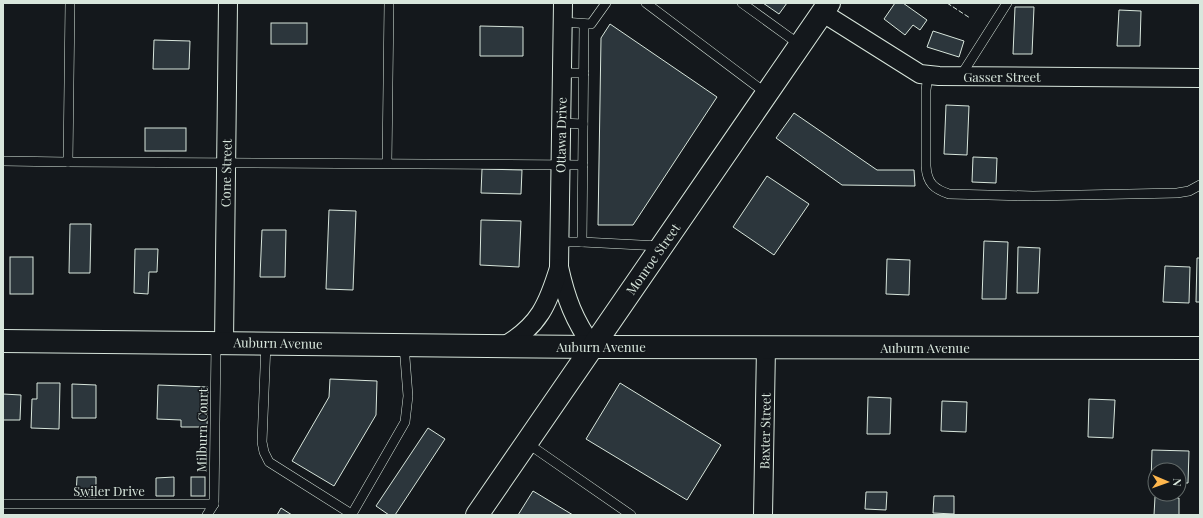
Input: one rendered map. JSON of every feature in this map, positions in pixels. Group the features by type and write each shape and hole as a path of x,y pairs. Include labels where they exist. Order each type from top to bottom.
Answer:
{"street":[{"name":"Cone Street","path":"220,343 226,163 228,3"},
{"name":"Ottawa Drive","path":"563,3 560,267 564,290 571,311 593,347"},
{"name":"Monroe Street","path":"477,515 826,8"},
{"name":"Gasser Street","path":"826,8 901,64 920,74 960,76 1200,78"},
{"name":"Ottawa Drive","path":"504,346 521,336 534,322 545,306 560,267"},
{"name":"Auburn Avenue","path":"3,341 593,347 1200,348"},
{"name":"Baxter Street","path":"763,515 766,347"}],"lane":[{"path":"68,162 70,3"},
{"path":"387,163 389,3"},
{"path":"563,22 591,24 606,3"},
{"path":"646,3 767,94"},
{"path":"742,3 800,45"},
{"path":"960,76 1007,3"},
{"path":"582,242 584,24"},
{"path":"562,73 584,73"},
{"path":"928,75 926,90 927,177 930,185 938,190 949,194 1117,195 1177,193 1189,191 1200,184"},
{"path":"562,123 583,124"},
{"path":"3,161 583,165"},
{"path":"560,242 662,246"},
{"name":"Milburn Court","path":"214,504 220,343"},
{"path":"266,343 262,442 264,452 269,462 353,515 405,422 408,396 404,345"},
{"path":"527,443 631,515"},
{"name":"Swiler Drive","path":"3,504 214,504"},
{"path":"207,515 214,504"}],"building":[{"path":"763,3 787,3 779,14"},
{"path":"895,3 903,3 927,20 920,30 913,25 905,35 884,19"},
{"path":"1015,7 1034,7 1032,54 1013,54"},
{"path":"1119,10 1141,11 1140,46 1117,46"},
{"path":"271,23 307,23 307,44 271,44"},
{"path":"610,24 717,97 633,225 598,225 601,38"},
{"path":"480,26 523,27 523,56 480,56"},
{"path":"933,31 964,41 959,57 927,47"},
{"path":"154,40 190,41 189,69 153,69"},
{"path":"946,105 969,106 967,155 944,154"},
{"path":"794,113 877,170 914,170 915,186 842,185 776,138"},
{"path":"145,128 186,128 186,151 145,151"},
{"path":"973,157 997,158 996,183 972,182"},
{"path":"482,169 522,170 521,194 481,193"},
{"path":"767,176 809,204 774,255 733,227"},
{"path":"329,210 356,211 353,290 326,289"},
{"path":"481,220 521,221 519,267 480,265"},
{"path":"70,224 91,224 90,273 69,273"},
{"path":"262,230 286,230 285,277 260,277"},
{"path":"984,241 1008,242 1006,299 982,299"},
{"path":"1018,247 1040,248 1038,293 1017,293"},
{"path":"135,249 158,249 157,272 149,272 148,294 134,293"},
{"path":"10,257 33,257 33,294 10,294"},
{"path":"1197,258 1200,258 1200,302 1196,302"},
{"path":"887,259 910,260 909,295 886,294"},
{"path":"1165,266 1190,267 1189,303 1163,302"},
{"path":"330,379 377,381 376,415 334,486 292,461 329,397"},
{"path":"37,383 60,383 59,429 31,428 32,399 37,399"},
{"path":"620,383 721,445 687,500 586,439"},
{"path":"72,384 96,385 96,418 72,418"},
{"path":"158,385 208,387 207,427 181,427 181,420 157,419"},
{"path":"3,394 21,395 20,420 3,420"},
{"path":"868,397 891,398 890,434 867,434"},
{"path":"1089,399 1115,400 1113,438 1088,437"},
{"path":"942,401 967,402 966,432 941,431"},
{"path":"428,428 445,439 395,515 389,515 376,506"},
{"path":"1152,450 1189,451 1188,483 1187,462 1152,462"},
{"path":"77,477 96,477 96,497 76,496"},
{"path":"174,477 174,496 156,496 156,478"},
{"path":"191,477 205,477 205,496 191,496"},
{"path":"533,491 573,515 518,515"},
{"path":"866,492 887,492 886,510 865,509"},
{"path":"934,496 954,496 954,514 933,513"},
{"path":"1155,502 1179,502 1179,515 1154,515"},
{"path":"281,508 292,515 277,515"}],"fence":[{"path":"947,3 970,18"}]}
